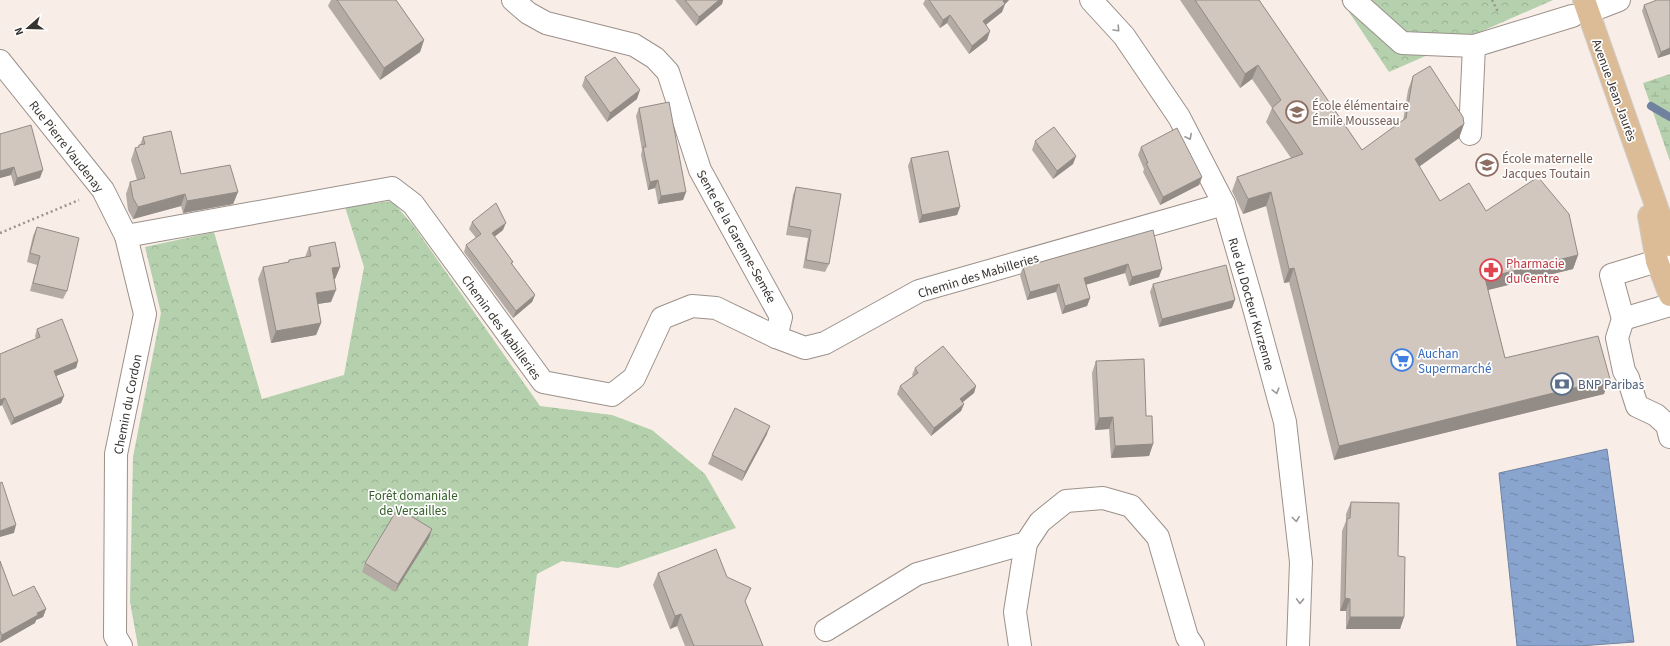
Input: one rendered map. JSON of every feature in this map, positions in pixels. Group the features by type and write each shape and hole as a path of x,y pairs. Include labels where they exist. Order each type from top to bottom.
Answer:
{"main road":[{"name":"Avenue Jean Jaurès","path":"1581,9 1647,179 1666,254 1670,295"}],"street":[{"name":"Sente de la Garenne-Semée","path":"513,0 528,13 546,23 634,45 655,58 668,72 700,170 782,317 776,337"},
{"name":"Rue du Docteur Kurzenne","path":"1091,0 1124,36 1179,117 1224,204 1285,422 1301,562 1298,646"},
{"path":"1354,0 1402,44 1474,46 1581,9 1619,0"},
{"path":"1470,134 1474,46"},
{"name":"Rue Pierre Vaudenay","path":"0,61 102,190 126,236"},
{"name":"Chemin des Mabilleries","path":"126,236 392,188 413,204 543,382 612,395 634,378 662,318 692,306 716,308 776,337 805,348 825,343 919,291 1224,204"},
{"name":"Chemin du Cordon","path":"116,643 116,454 145,314 126,236"},
{"path":"1666,254 1611,275 1623,319 1616,338 1624,371 1628,378 1637,406 1656,415 1667,424 1670,437"},
{"path":"1623,319 1670,305"},
{"path":"1020,646 1016,612 1026,543 1040,522 1066,501 1103,498 1131,506 1158,537 1187,637 1193,646"},
{"path":"826,630 917,574 1026,543"}],"path":[{"path":"0,233 102,190"}],"green space":[{"path":"1341,0 1553,0 1389,72"},
{"path":"1670,74 1670,161 1643,83"},
{"name":"Forêt domaniale de Versailles","path":"392,201 413,225 540,406 612,415 652,430 705,474 736,528 618,568 562,561 537,574 528,646 138,646 130,602 133,457 161,313 145,247 214,232 262,399 344,375 364,267 345,207"}],"water":[{"path":"1607,449 1634,642 1579,646 1517,646 1499,473"}],"building":[{"path":"337,0 396,0 424,40 384,68"},
{"path":"685,0 719,0 699,17"},
{"path":"929,0 1004,0 1003,1 1005,4 983,21 990,31 972,46 950,15 943,20"},
{"path":"1195,0 1259,0 1362,150 1406,118 1413,76 1430,66 1463,117 1464,124 1415,159 1440,201 1469,183 1486,211 1538,177 1569,214 1578,255 1485,278 1505,358 1598,336 1610,379 1339,446 1294,268 1289,269 1271,192 1248,199 1237,177 1303,154 1272,108 1281,100 1258,65 1245,74"},
{"path":"1657,0 1670,0 1670,48 1661,52 1644,5"},
{"path":"615,57 640,90 610,113 585,77"},
{"path":"669,102 686,192 661,196 658,180 650,182 643,147 646,147 639,108"},
{"path":"31,125 43,170 17,178 14,167 0,171 0,134"},
{"path":"1054,127 1076,156 1057,171 1035,141"},
{"path":"1177,128 1202,177 1163,197 1146,163 1148,163 1141,147"},
{"path":"171,131 181,174 230,165 238,192 187,201 185,194 138,207 133,198 130,182 145,178 135,148 139,147 139,145 145,144 143,137"},
{"path":"948,151 960,207 922,215 911,158"},
{"path":"796,187 841,194 829,264 806,260 811,230 789,226"},
{"path":"496,203 506,223 492,233 513,262 511,263 535,295 516,311 466,245 481,234 472,222"},
{"path":"37,227 79,238 67,291 33,283 40,256 30,253"},
{"path":"1153,230 1162,269 1132,277 1128,264 1084,278 1090,298 1065,306 1059,284 1030,292 1023,267"},
{"path":"335,242 340,267 332,268 336,290 316,293 321,323 276,331 263,267 311,256 309,247"},
{"path":"1226,265 1235,300 1162,319 1153,284"},
{"path":"62,319 78,361 54,371 64,396 14,418 5,398 0,400 0,354 40,337 37,329"},
{"path":"943,346 976,386 960,399 964,404 934,428 900,386 918,373 915,368"},
{"path":"1144,359 1146,416 1152,416 1153,444 1115,446 1113,417 1099,418 1096,361"},
{"path":"735,408 770,426 745,472 712,455"},
{"path":"2,482 16,525 0,531 0,483"},
{"path":"1351,502 1399,503 1398,556 1405,557 1404,617 1350,617 1350,599 1345,598 1347,519 1350,518"},
{"path":"398,508 432,529 398,584 365,563"},
{"path":"716,549 727,577 751,588 745,601 763,646 694,646 681,614 675,616 658,573"},
{"path":"0,561 13,596 34,586 46,609 2,635 0,631"}],"waterway":[{"path":"1651,106 1670,117"}],"place":[{"name":"École élémentaire Émile Mousseau","path":"1297,112"},
{"name":"École maternelle Jacques Toutain","path":"1487,165"},
{"name":"Pharmacie du Centre","path":"1491,270"},
{"name":"Auchan Supermarché","path":"1402,360"},
{"name":"BNP Paribas","path":"1562,384"}]}
